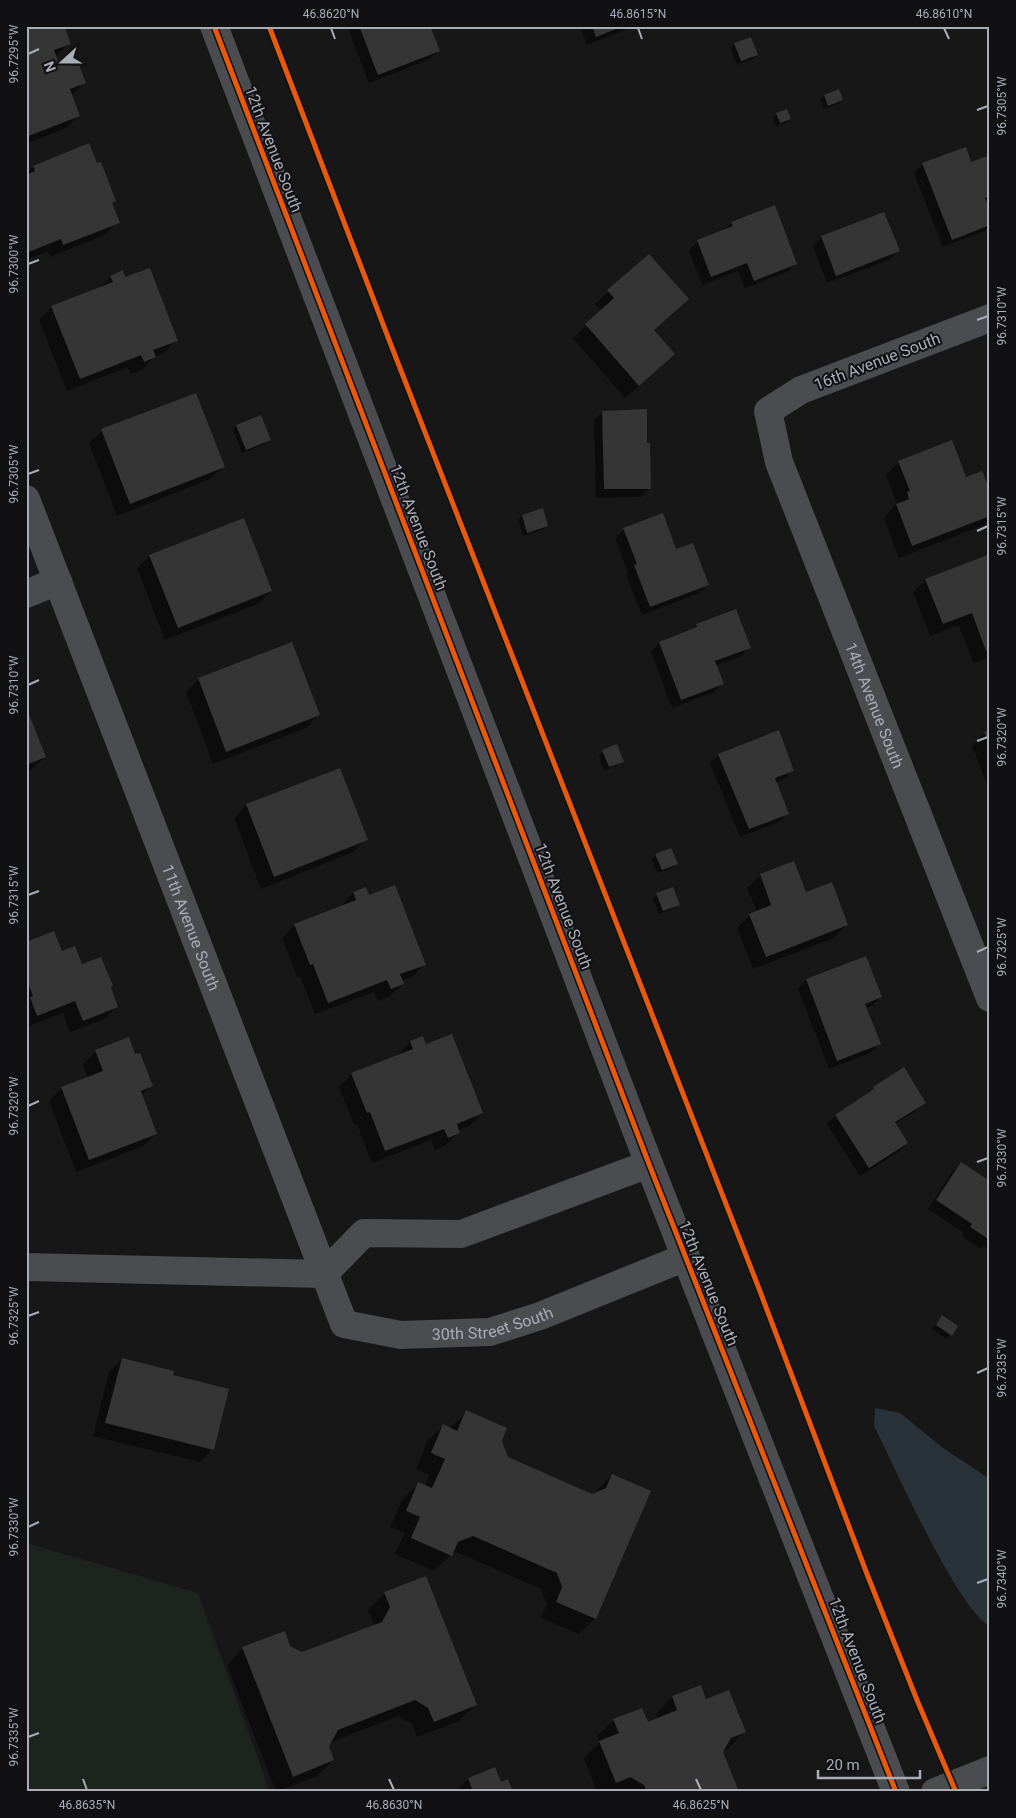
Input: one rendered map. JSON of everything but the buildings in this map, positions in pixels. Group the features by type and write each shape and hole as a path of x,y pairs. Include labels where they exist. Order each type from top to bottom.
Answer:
{"street":[{"name":"12th Avenue South","path":"214,26 649,1164 896,1792"},
{"name":"16th Avenue South","path":"768,412 801,390 990,318"},
{"name":"14th Avenue South","path":"768,412 779,462 990,998"},
{"name":"11th Avenue South","path":"26,499 324,1274"},
{"path":"26,594 58,581"},
{"path":"26,1267 324,1274 364,1233 461,1234 649,1164"},
{"name":"30th Street South","path":"324,1274 344,1324 401,1335 490,1332 540,1316 686,1257"},
{"path":"935,1792 990,1770"}],"shaded area":[{"path":"875,1408 900,1413 943,1448 990,1479 990,1626 977,1615 961,1594 927,1534 874,1426"},
{"path":"26,1543 198,1593 270,1792 26,1792"}],"cycle path":[{"path":"214,26 649,1164 896,1792"},
{"path":"269,26 391,345 758,1286 867,1574 956,1792"}]}
